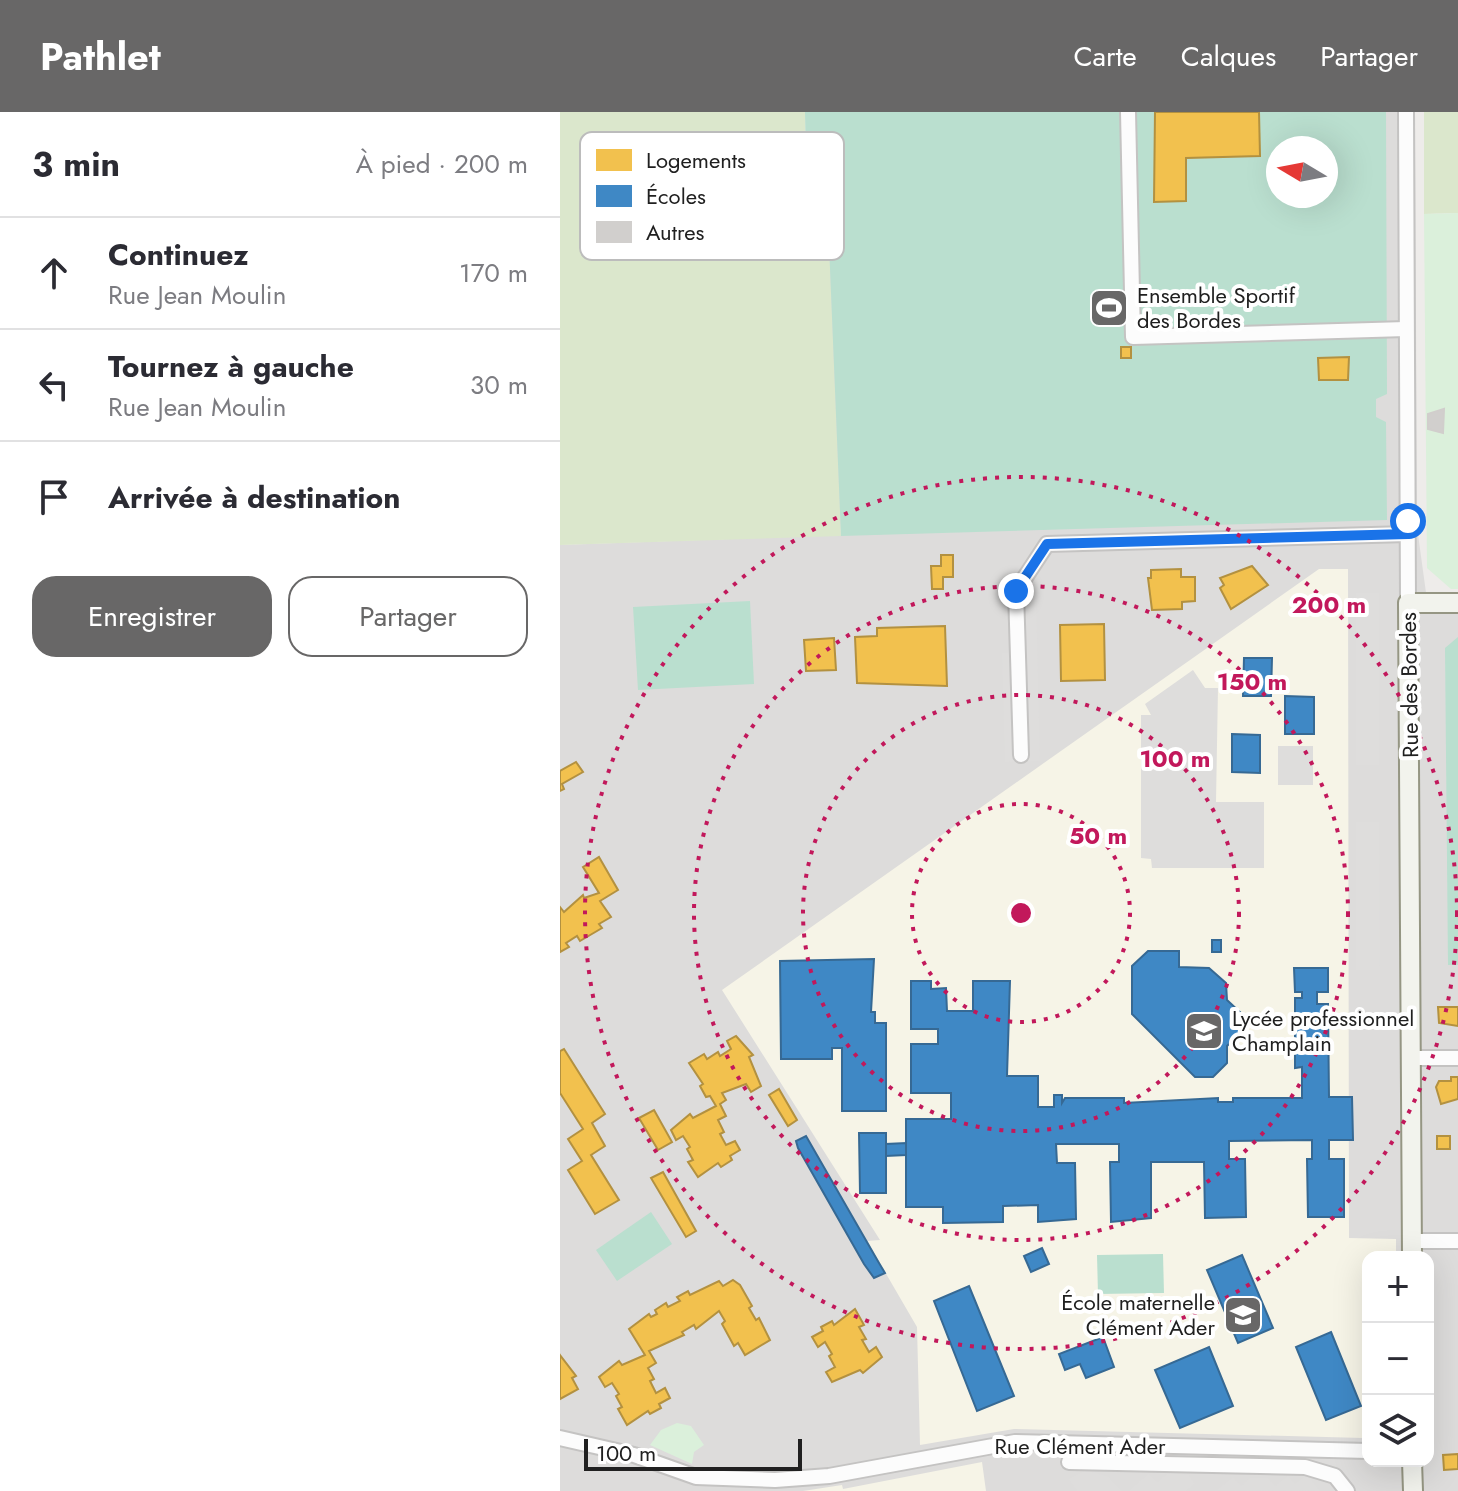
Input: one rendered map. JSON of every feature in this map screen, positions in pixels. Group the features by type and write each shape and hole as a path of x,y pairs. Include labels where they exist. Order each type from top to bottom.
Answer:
{"street":[{"path":"1128,112 1133,337 1406,329"},
{"name":"Rue des Bordes","path":"1406,112 1412,1249"},
{"path":"1021,755 1016,591 1047,544 1408,534"},
{"path":"1408,603 1458,603"},
{"path":"1411,1058 1458,1058"},
{"path":"1412,1249 1458,1241"},
{"name":"Rue Clément Ader","path":"560,1438 634,1455 696,1477 775,1480 829,1476 1015,1442 1362,1451"},
{"path":"1069,1462 1305,1467 1335,1476 1347,1491"},
{"path":"1412,1467 1413,1491"}],"shaded area":[{"path":"805,112 1415,112 1417,527 1427,600 1458,599 1458,1491 560,1491 560,545 841,535 818,260 844,260 844,132 807,132"},
{"path":"1319,569 1348,569 1349,1238 1396,1239 1396,1251 1362,1251 1362,1438 1014,1429 920,1445 917,1327 867,1241 880,1240 722,990"},
{"path":"1356,593 1379,593 1379,765 1356,765"},
{"path":"1036,596 1040,761 1005,762 1002,653 1012,653 1011,597"},
{"path":"1193,670 1205,688 1218,688 1216,802 1264,802 1264,868 1152,868 1151,859 1141,858 1141,715 1151,715 1145,704"},
{"path":"1278,746 1313,746 1313,785 1278,785"},
{"path":"1356,822 1379,822 1380,970 1356,970"},
{"path":"982,1462 986,1491 803,1491 842,1485 843,1489"},
{"path":"1086,1470 1109,1477 1122,1491 1077,1491 1068,1479"},
{"path":"1149,1473 1157,1482 1168,1473 1189,1475 1195,1484 1186,1491 1128,1491"},
{"path":"1307,1475 1320,1491 1217,1490 1233,1477 1241,1486 1250,1478 1268,1478 1275,1486 1288,1476 1295,1484"}],"green space":[{"path":"560,112 805,112 805,132 580,132 580,260 830,260 841,536 560,545"},
{"name":"Ensemble Sportif des Bordes","path":"805,112 1386,112 1387,394 1376,399 1376,417 1386,422 1387,520 841,536 830,260 844,260 844,132 805,132"},
{"path":"1424,112 1458,112 1458,213 1424,214"},
{"path":"1458,213 1458,589 1451,589 1427,568 1424,214"},
{"path":"750,601 754,684 638,690 633,607"},
{"path":"1458,637 1458,965 1448,965 1445,648"},
{"path":"651,1212 672,1244 617,1281 596,1250"},
{"path":"1163,1254 1164,1293 1098,1294 1097,1255"},
{"path":"677,1423 691,1426 704,1445 694,1452 692,1464 650,1445 661,1430"}],"building: Logements":[{"path":"1155,112 1259,112 1260,156 1186,158 1186,201 1154,202"},
{"path":"1121,347 1131,347 1131,358 1121,358"},
{"path":"1349,357 1348,380 1319,380 1318,358"},
{"path":"941,555 953,555 953,577 943,577 943,589 932,589 931,566 941,566"},
{"path":"1252,566 1268,585 1231,609 1220,588 1224,585 1220,578"},
{"path":"1181,569 1181,577 1195,577 1195,601 1182,602 1182,609 1152,610 1148,578 1151,578 1151,570"},
{"path":"1104,624 1105,680 1061,681 1060,625"},
{"path":"945,626 947,686 857,683 855,637 877,636 877,628"},
{"path":"834,638 836,670 806,671 804,640"},
{"path":"576,762 583,772 562,784 564,789 560,791 560,771"},
{"path":"599,857 618,890 600,901 611,917 599,924 602,928 580,941 577,936 566,943 569,947 560,952 560,907 564,912 583,895 584,898 599,893 583,867"},
{"path":"1438,1007 1458,1007 1458,1026 1439,1023"},
{"path":"736,1036 753,1055 749,1057 761,1086 751,1092 746,1084 722,1093 726,1100 720,1104 726,1116 718,1120 724,1132 720,1134 726,1145 735,1141 740,1150 730,1156 732,1160 721,1167 718,1163 698,1177 688,1162 693,1160 687,1149 690,1147 683,1136 676,1140 671,1130 690,1114 693,1118 716,1106 710,1096 706,1097 700,1086 703,1084 689,1063 704,1054 707,1059 718,1052 720,1056 731,1049 727,1041"},
{"path":"564,1049 605,1114 592,1123 605,1146 591,1155 619,1200 595,1214 568,1170 582,1161 568,1139 583,1129 560,1093 560,1051"},
{"path":"1451,1077 1458,1077 1458,1099 1441,1104 1436,1087 1439,1081 1451,1081"},
{"path":"779,1089 797,1120 788,1126 769,1095"},
{"path":"654,1110 672,1142 658,1150 639,1118"},
{"path":"1437,1136 1450,1136 1450,1149 1437,1149"},
{"path":"663,1172 696,1231 686,1237 651,1178"},
{"path":"733,1280 740,1285 752,1306 749,1308 756,1320 759,1318 770,1340 745,1355 738,1343 734,1346 719,1311 696,1329 694,1325 682,1332 684,1335 649,1351 656,1363 648,1368 654,1379 650,1381 656,1393 665,1388 670,1398 659,1404 661,1408 650,1414 648,1411 627,1425 618,1409 622,1407 616,1396 619,1394 612,1383 605,1387 599,1377 619,1361 622,1365 645,1355 629,1329 649,1314 651,1317 657,1314 655,1310 666,1303 668,1307 680,1301 677,1297 688,1291 690,1295 719,1281 723,1286"},
{"path":"855,1309 864,1325 859,1327 866,1339 862,1340 869,1352 876,1347 882,1357 863,1373 860,1370 832,1382 826,1372 835,1367 829,1356 832,1354 825,1342 818,1347 812,1337 823,1331 821,1327 832,1321 834,1325"},
{"path":"560,1355 576,1376 572,1378 578,1389 560,1399"},
{"path":"1458,1454 1458,1469 1444,1470 1443,1455"}],"building: Écoles":[{"path":"1244,658 1272,658 1271,696 1243,696"},
{"path":"1285,696 1314,697 1314,734 1285,734"},
{"path":"1232,734 1260,735 1260,773 1232,772"},
{"path":"1212,940 1221,940 1221,952 1212,952"},
{"path":"1148,951 1179,951 1179,967 1209,968 1226,983 1227,1000 1243,1015 1243,1030 1227,1046 1227,1063 1213,1077 1195,1077 1132,1014 1132,966"},
{"path":"874,959 871,1012 875,1012 875,1023 886,1023 886,1111 842,1111 842,1048 832,1048 832,1059 781,1059 780,961"},
{"path":"1294,968 1328,968 1328,992 1317,992 1317,1004 1328,1004 1329,1097 1352,1097 1353,1140 1329,1140 1329,1159 1344,1159 1344,1217 1308,1217 1307,1159 1312,1159 1312,1140 1229,1141 1229,1159 1245,1159 1246,1217 1205,1218 1204,1162 1151,1162 1151,1218 1111,1222 1110,1162 1119,1162 1119,1144 1056,1144 1057,1163 1075,1163 1076,1219 1038,1222 1038,1205 1003,1206 1003,1222 943,1223 943,1207 906,1207 906,1119 951,1119 951,1093 911,1093 911,1044 938,1044 938,1029 911,1029 911,981 931,981 931,989 946,988 947,1011 973,1011 973,981 1010,981 1007,1076 1038,1076 1038,1107 1054,1107 1054,1095 1062,1095 1062,1103 1065,1098 1124,1098 1124,1103 1218,1098 1218,1102 1233,1102 1233,1098 1302,1098 1302,1067 1295,1068 1295,998 1302,998 1302,992 1295,992"},
{"path":"859,1133 886,1133 886,1193 860,1193"},
{"path":"806,1136 885,1273 874,1278 864,1264 798,1148 796,1141"},
{"path":"906,1143 906,1155 886,1156 886,1144"},
{"path":"1042,1248 1049,1264 1031,1272 1024,1256"},
{"path":"1242,1255 1273,1328 1238,1343 1207,1270"},
{"path":"969,1286 1014,1396 977,1411 934,1301"},
{"path":"1331,1332 1361,1406 1326,1420 1296,1347"},
{"path":"1103,1337 1114,1367 1086,1378 1080,1364 1065,1370 1059,1354"},
{"path":"1209,1347 1233,1406 1180,1428 1155,1370"}],"building: Autres":[{"path":"1444,409 1443,433 1428,429 1428,414"}],"place":[{"name":"Ensemble Sportif des Bordes","path":"1109,308"},
{"name":"Lycée professionnel Champlain","path":"1204,1031"},
{"name":"École maternelle Clément Ader","path":"1243,1315"}],"route":[{"path":"1016,591 1047,544 1408,534 1408,521"}]}
